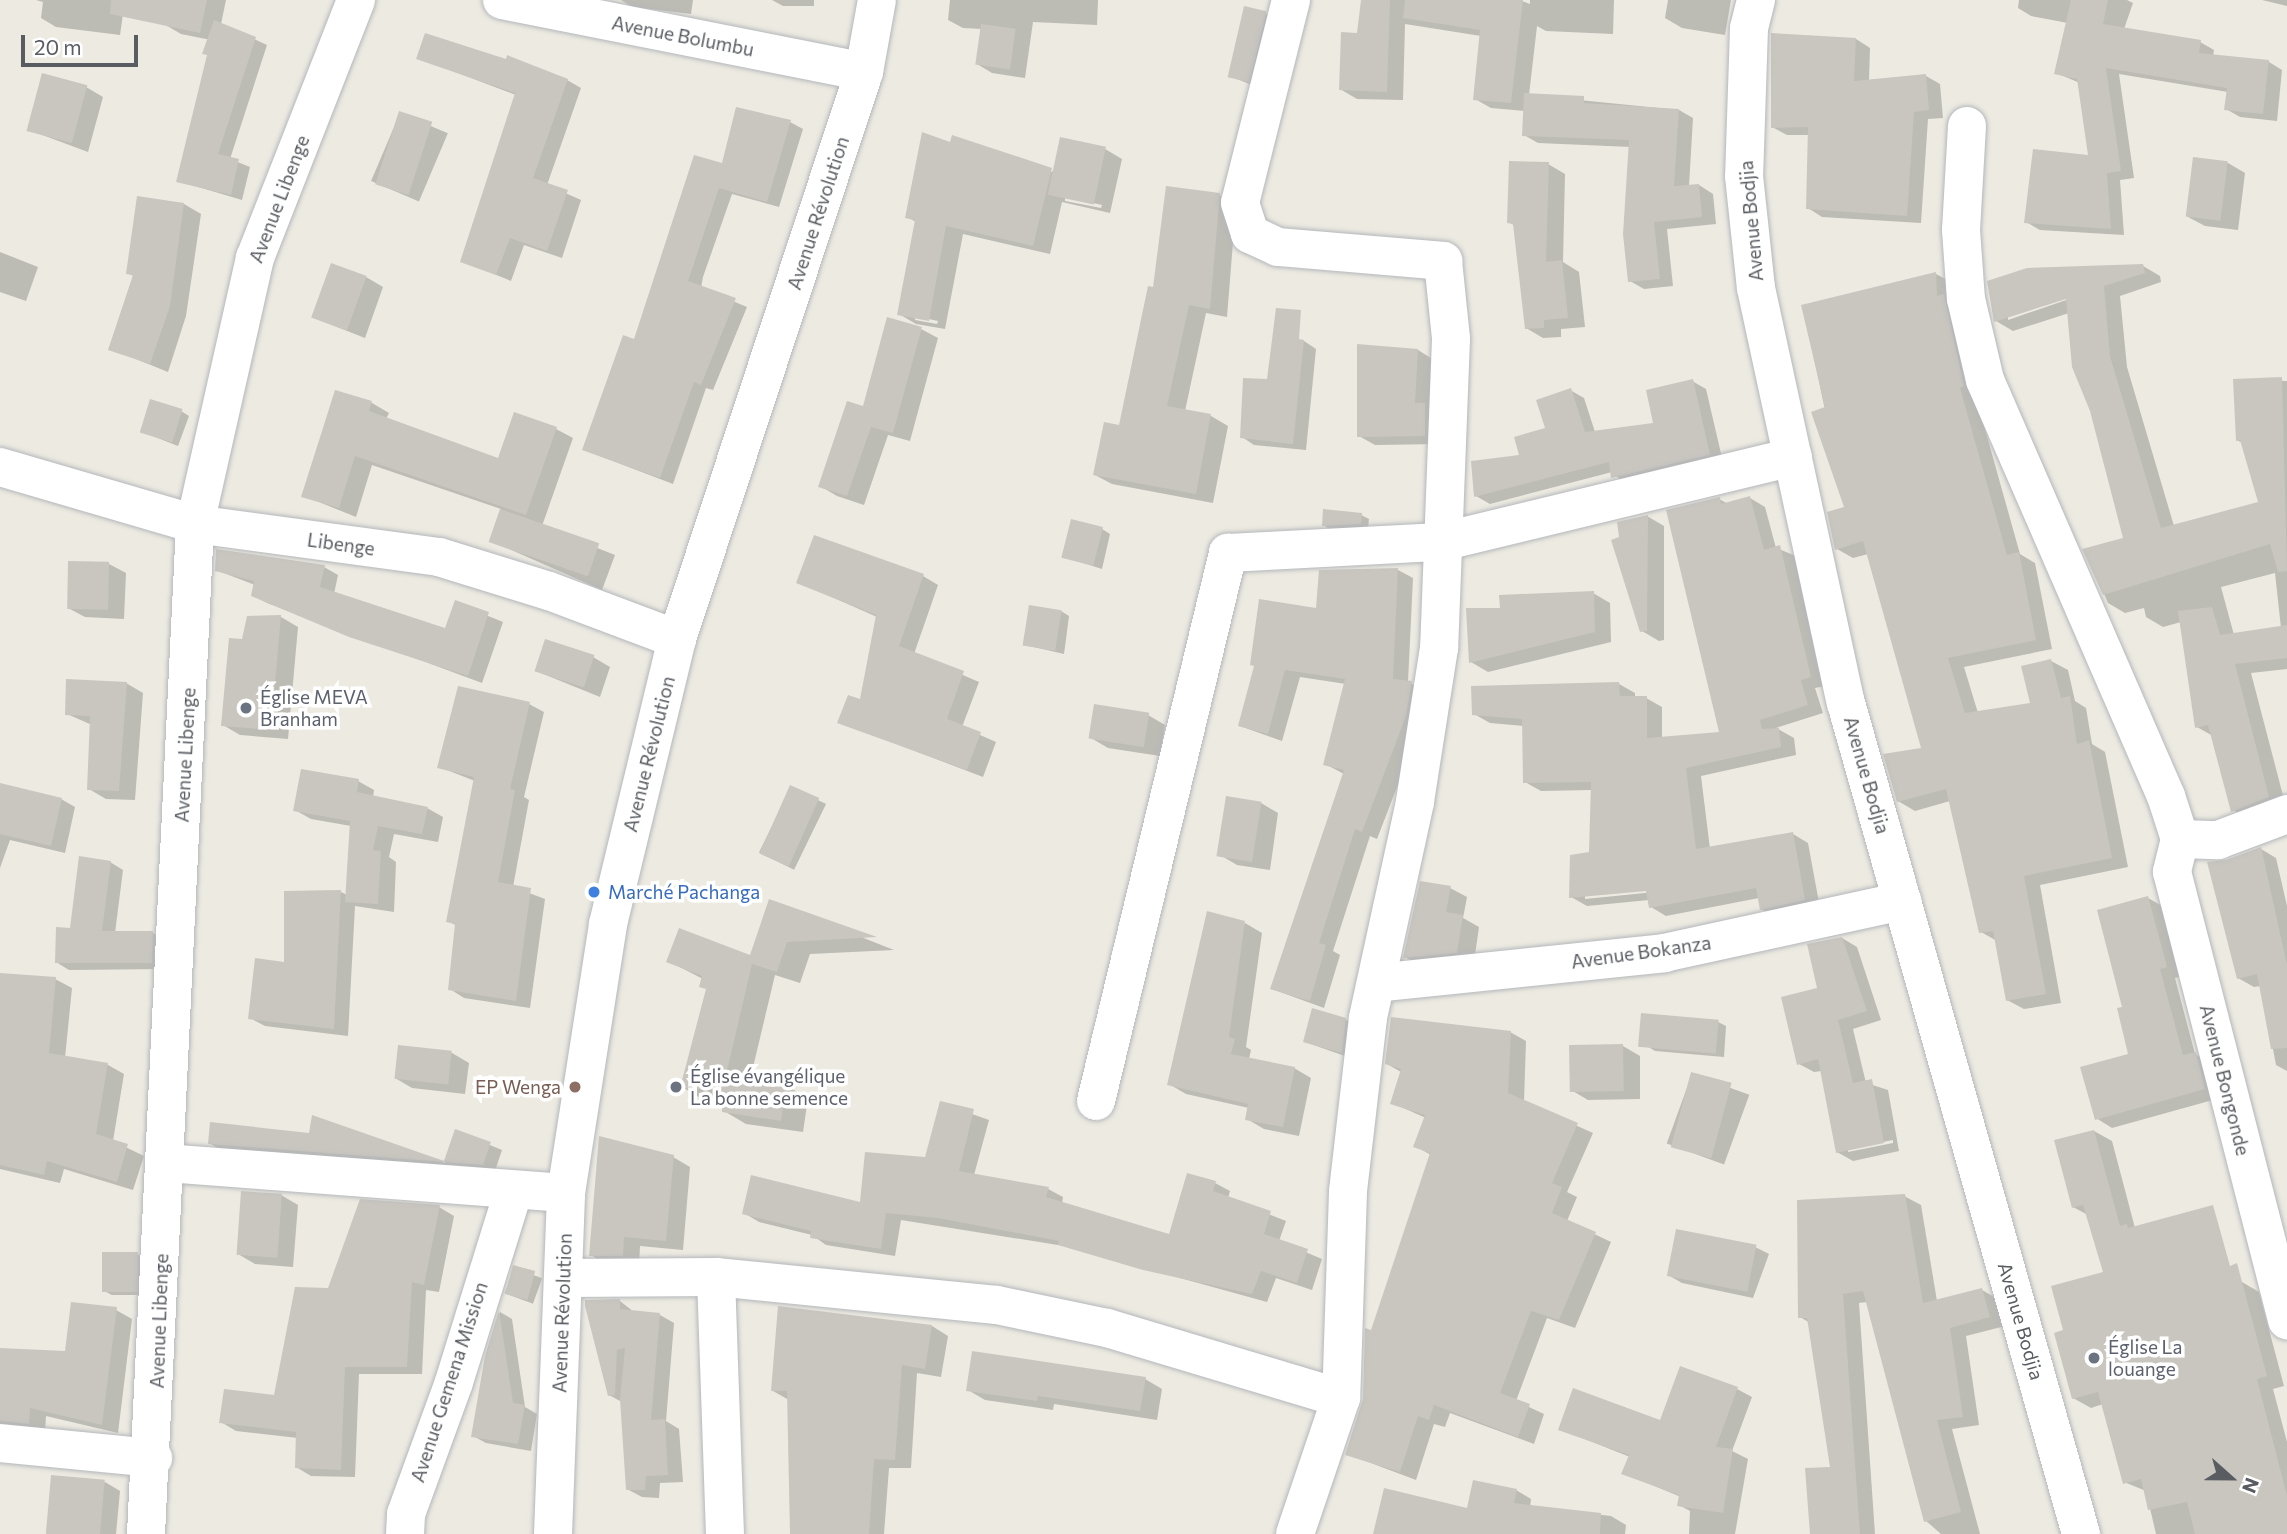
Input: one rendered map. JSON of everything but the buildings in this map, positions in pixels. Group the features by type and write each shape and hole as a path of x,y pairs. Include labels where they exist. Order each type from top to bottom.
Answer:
{"street":[{"name":"Avenue Libenge","path":"146,1534 153,1458 195,524 255,258 356,0"},
{"name":"Avenue Bolumbu","path":"502,0 864,72"},
{"name":"Avenue Révolution","path":"553,1534 566,1193 608,925 677,639 864,72 877,0"},
{"path":"1291,0 1240,203 1250,234 1278,247 1443,261 1451,339 1438,648 1415,802 1376,983 1348,1192 1347,1333 1341,1398 1295,1534"},
{"name":"Avenue Bodjia","path":"1756,0 1749,28 1744,176 1756,288 1846,703 2081,1534"},
{"path":"1967,126 1961,230 1964,271 1985,380 2166,796 2180,839 2218,840 2287,814"},
{"path":"1096,1101 1228,553 1441,542 1793,457"},
{"name":"Libenge","path":"0,467 195,524 439,556 549,591 677,639"},
{"name":"Avenue Bongonde","path":"2180,839 2172,872 2287,1321"},
{"name":"Avenue Bokanza","path":"1376,983 1664,953 1902,901"},
{"path":"166,1163 513,1192 566,1193"},
{"name":"Avenue Gemena Mission","path":"405,1534 409,1503 454,1382 513,1192"},
{"path":"563,1278 716,1277 997,1305 1107,1328 1341,1398"},
{"path":"716,1277 724,1534"},
{"path":"0,1443 153,1458"}],"place":[{"name":"Église MEVA Branham","path":"246,708"},
{"name":"Marché Pachanga","path":"594,892"},
{"name":"EP Wenga","path":"575,1087"},
{"name":"Église évangélique La bonne semence","path":"676,1087"},
{"name":"Église La louange","path":"2094,1358"}]}
